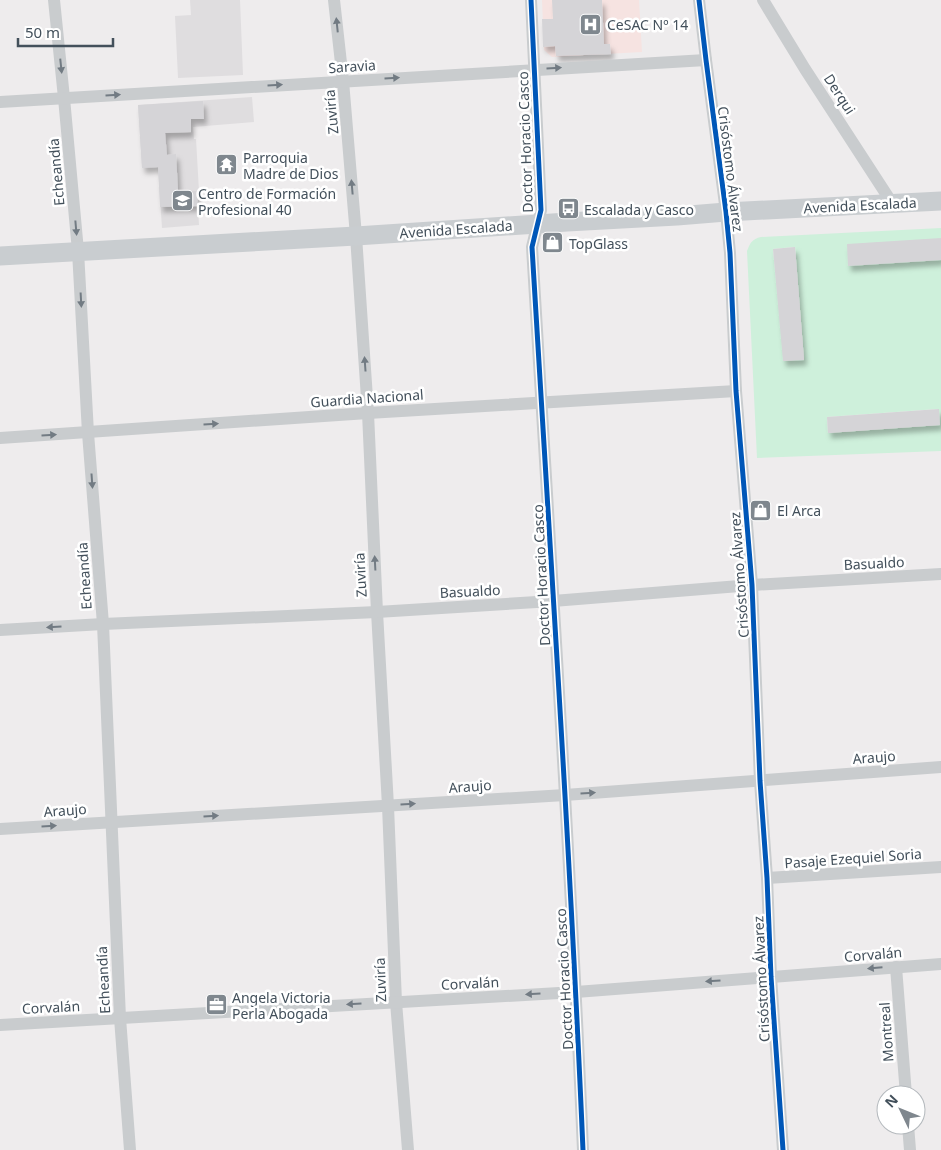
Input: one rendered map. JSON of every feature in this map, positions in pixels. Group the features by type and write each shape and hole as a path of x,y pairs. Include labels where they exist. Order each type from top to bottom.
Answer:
{"main road":[{"name":"Avenida Escalada","path":"0,256 356,236 726,212 941,201"}],"street":[{"name":"Echeandía","path":"54,0 78,251 88,433 103,624 120,1018 130,1150"},
{"name":"Zuviría","path":"334,0 356,236 368,413 396,1002 408,1150"},
{"name":"Doctor Horacio Casco","path":"531,0 541,210 532,247 565,795 583,1150"},
{"name":"Crisóstomo Álvarez","path":"699,0 730,253 736,391 752,586 760,781 783,1150"},
{"name":"Derqui","path":"763,0 805,69 892,203"},
{"name":"Saravia","path":"0,102 706,60"},
{"name":"Guardia Nacional","path":"0,438 736,391"},
{"name":"Basualdo","path":"0,630 377,612 941,574"},
{"name":"Araujo","path":"0,829 565,795 941,767"},
{"name":"Pasaje Ezequiel Soria","path":"767,878 941,867"},
{"name":"Corvalán","path":"0,1025 576,992 941,964"},
{"name":"Montreal","path":"896,967 905,1085"},
{"path":"909,1135 910,1150"}],"shaded area":[{"path":"190,0 240,0 243,75 178,78 175,16 191,15"},
{"name":"CeSAC Nº 14","path":"542,0 639,0 642,52 552,57 544,50"},
{"path":"252,97 254,122 193,127 194,139 196,139 199,225 162,228 158,167 142,168 138,105"}],"green space":[{"path":"941,228 941,451 757,458 747,251 755,239 761,237","holes":["795,247 804,359 784,361 773,249","938,409 939,425 828,433 827,417"]}],"building":[{"path":"552,0 602,0 604,44 610,44 611,54 556,56 555,46 543,47 542,19 553,19"},
{"path":"203,101 204,119 191,119 191,132 165,133 167,155 176,154 178,190 181,190 181,192 197,191 198,206 160,207 158,167 142,168 138,105"},
{"path":"941,238 941,260 848,266 847,244"},
{"path":"795,247 804,360 783,361 773,249"},
{"path":"939,409 940,425 828,433 827,417"}],"cycle path":[{"path":"531,0 541,210 532,247 566,811 583,1150"},
{"path":"699,0 730,253 736,391 752,585 760,781 783,1150"}],"place":[{"name":"CeSAC Nº 14","path":"591,24"},
{"name":"Parroquia Madre de Dios","path":"227,165"},
{"name":"Centro de Formación Profesional 40","path":"182,201"},
{"name":"Escalada y Casco","path":"568,209"},
{"name":"TopGlass","path":"553,243"},
{"name":"El Arca","path":"761,510"},
{"name":"Angela Victoria Perla Abogada","path":"216,1005"}]}
